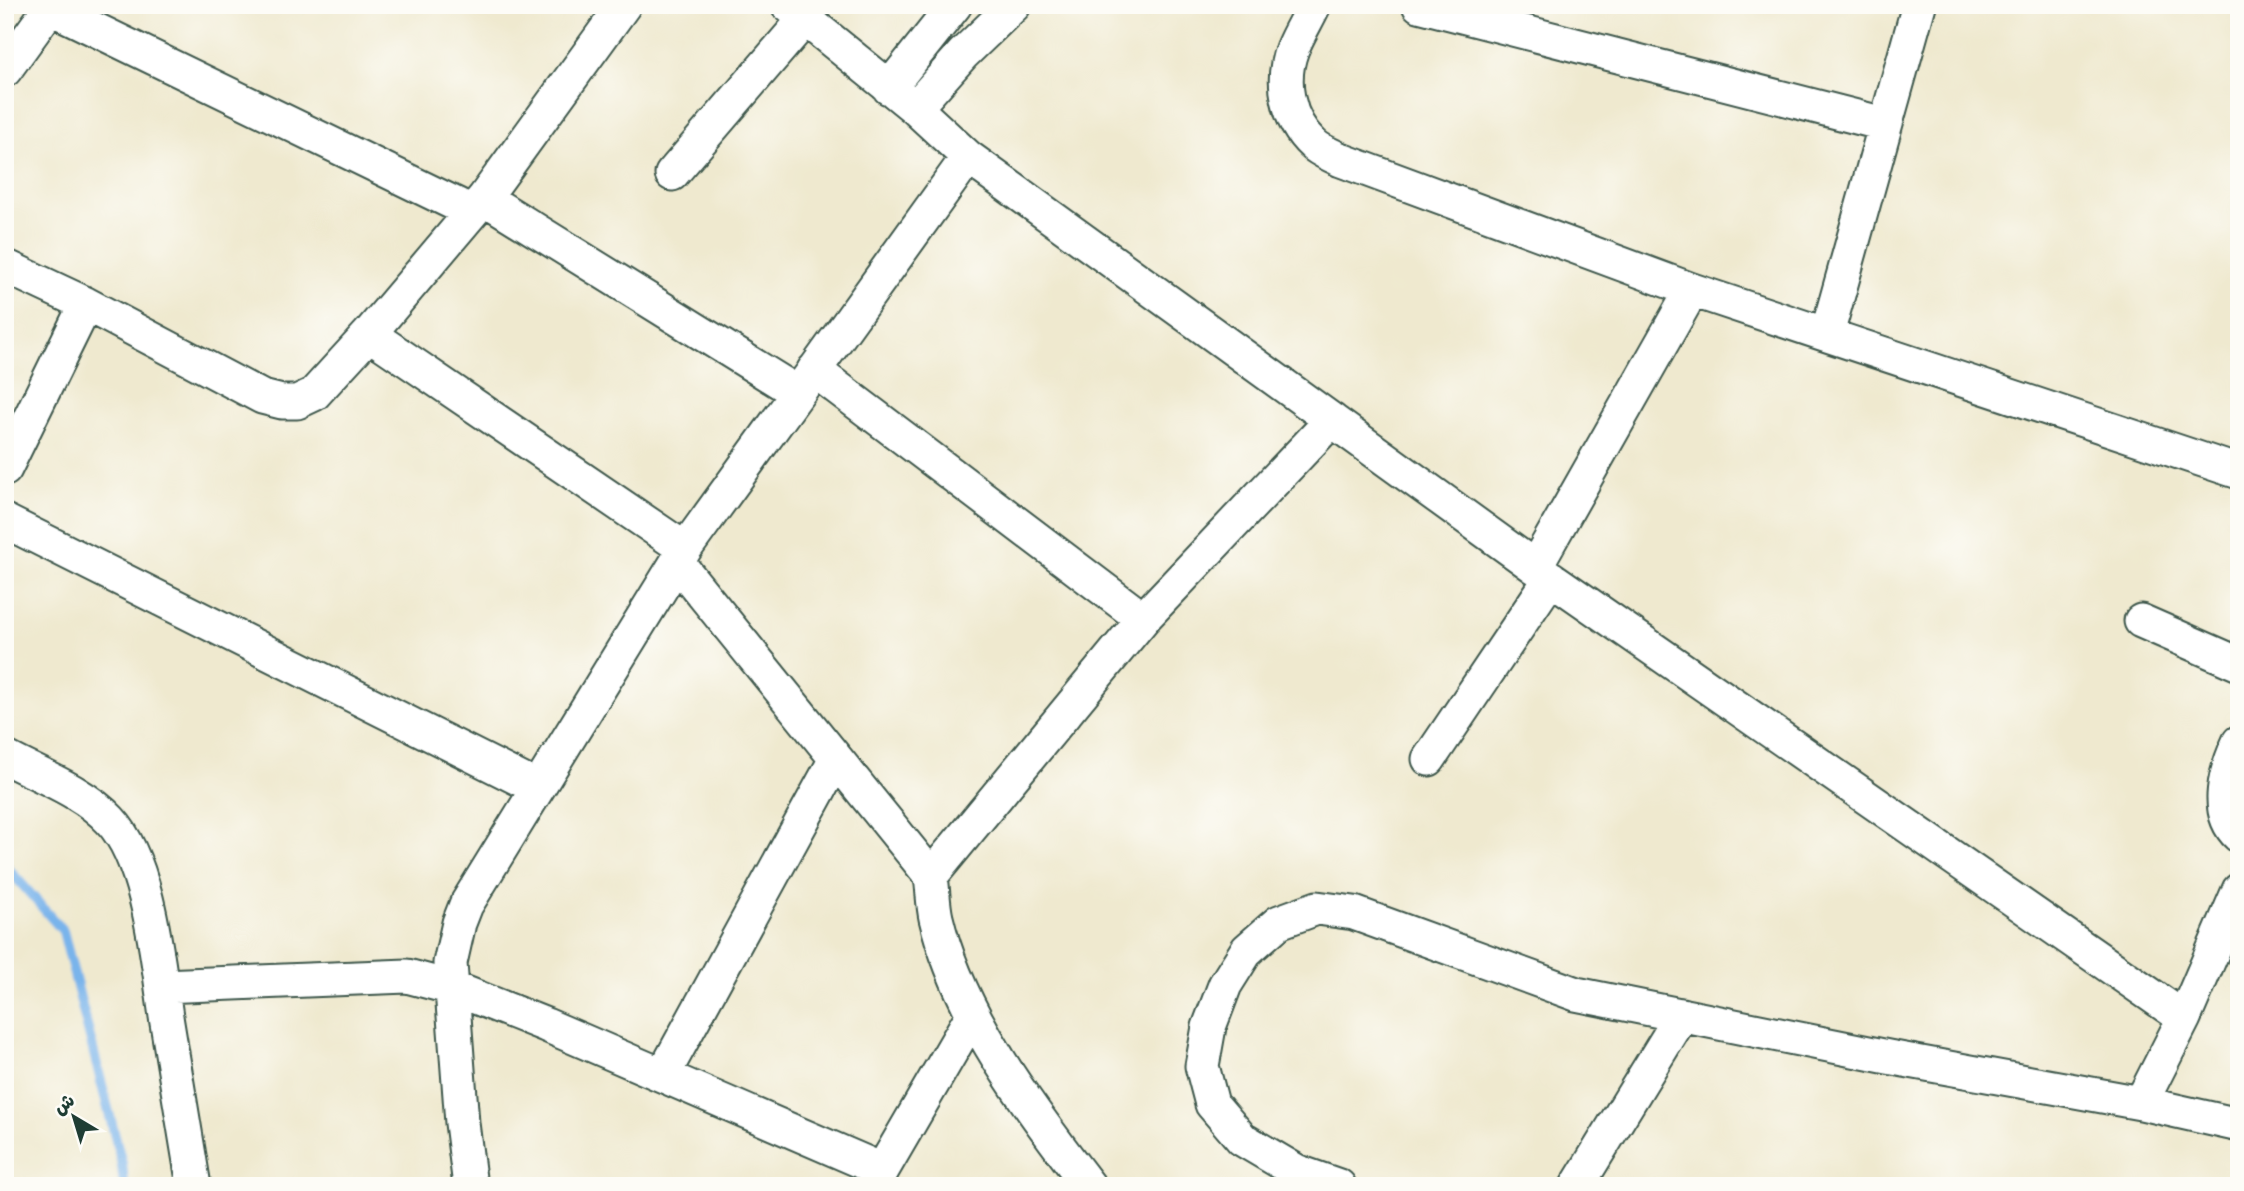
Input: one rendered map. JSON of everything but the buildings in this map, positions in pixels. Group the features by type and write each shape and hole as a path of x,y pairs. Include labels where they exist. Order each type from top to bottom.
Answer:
{"street":[{"path":"5,266 86,304 262,397 282,402 297,402 314,394 369,334 478,205 624,5"},
{"path":"889,88 956,5"},
{"path":"915,108 963,54 1014,5"},
{"path":"1314,5 1292,50 1286,78 1288,105 1298,126 1313,145 1341,160 1692,290 2239,472"},
{"path":"1419,5 1884,124"},
{"path":"1827,334 1919,5"},
{"path":"5,71 51,7 478,205 806,381 1143,619"},
{"path":"672,174 796,12 915,108 968,157 1543,573 2184,1018"},
{"path":"470,1186 462,1123 450,963 456,933 466,905 681,556 968,157"},
{"path":"1429,759 1543,573 1692,290"},
{"path":"5,469 86,304"},
{"path":"369,334 681,556 836,759 931,876 936,917 954,972 972,1013 1013,1081 1089,1186"},
{"path":"931,876 1143,619 1332,420"},
{"path":"5,522 538,788"},
{"path":"2141,621 2239,664"},
{"path":"2239,742 2225,779 2224,800 2227,819 2239,836"},
{"path":"5,757 84,799 109,818 124,836 149,910 194,1186"},
{"path":"663,1075 836,759"},
{"path":"2141,1103 2184,1018 2239,890"},
{"path":"1339,1186 1296,1171 1242,1139 1212,1104 1202,1066 1209,1027 1224,985 1247,950 1279,922 1317,908 1354,913 1576,994 1874,1054 2141,1103 2239,1125"},
{"path":"162,986 407,976 453,988 663,1075 878,1178 972,1013"},
{"path":"1577,1186 1682,1015"}],"waterway":[{"path":"5,865 63,931 122,1164 124,1186"}]}
